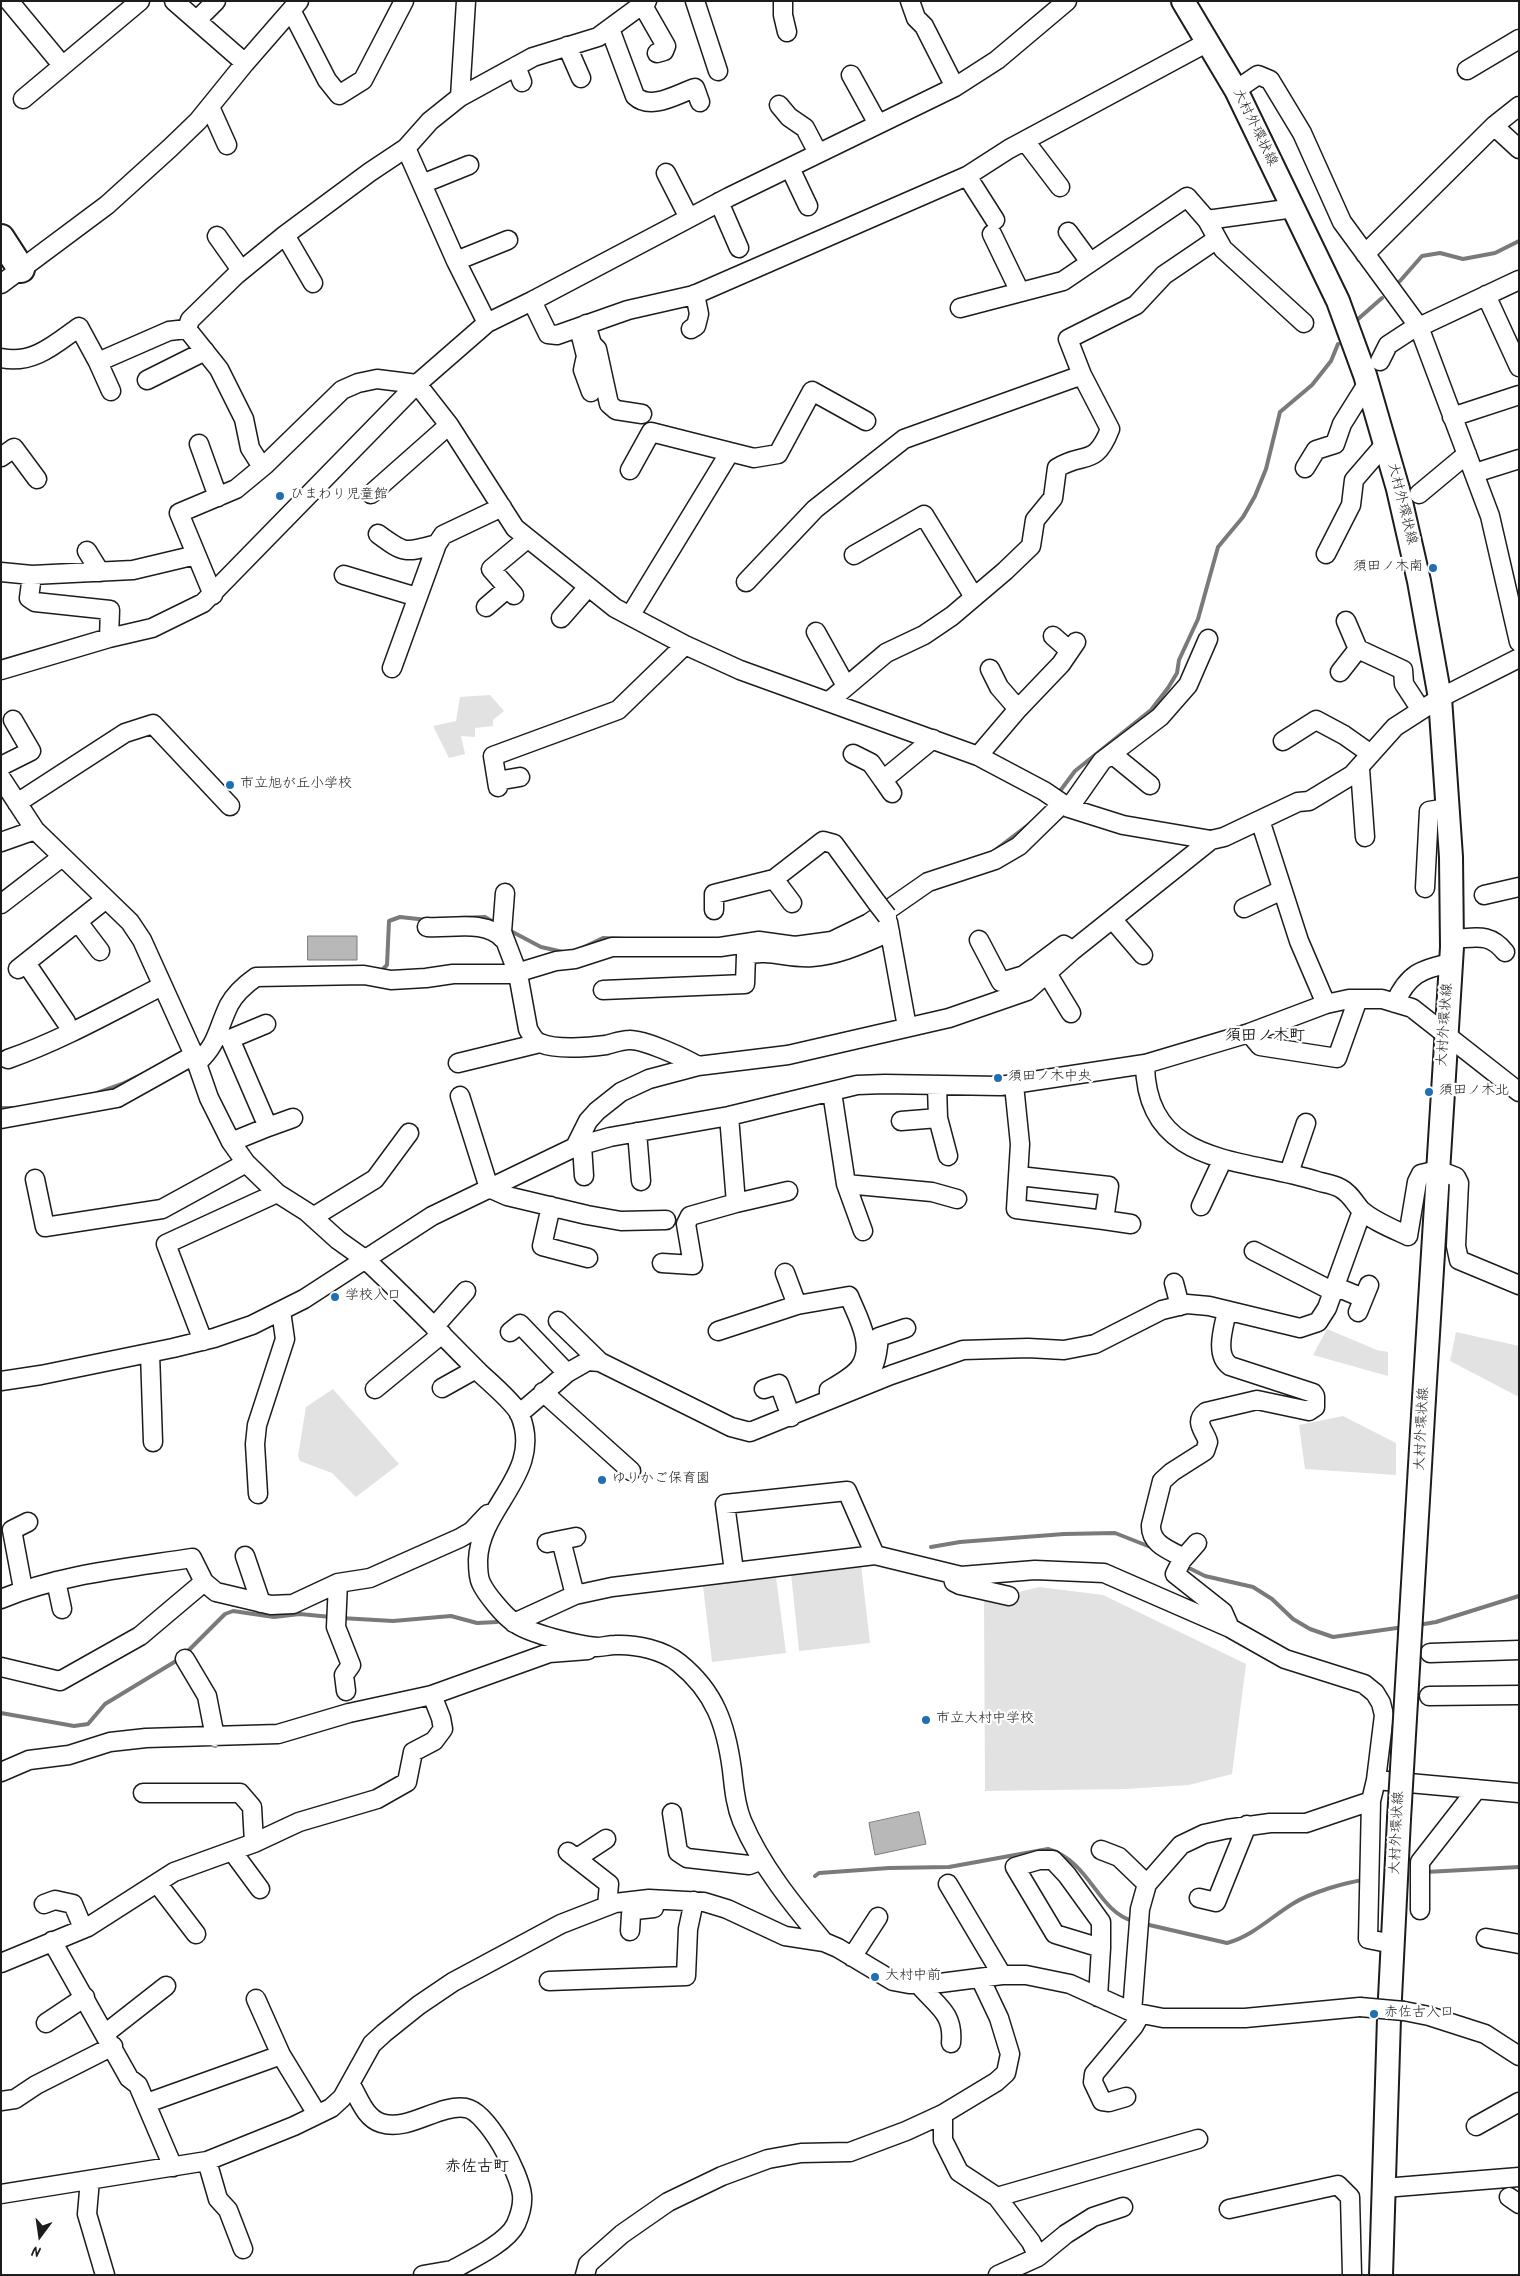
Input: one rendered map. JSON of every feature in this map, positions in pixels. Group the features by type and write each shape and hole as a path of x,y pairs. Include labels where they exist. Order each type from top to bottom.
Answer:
{"highway":[{"path":"1,238 11,277"}],"main road":[{"name":"大村外環状線","path":"1183,1 1236,90 1338,301 1368,384 1398,489 1419,581 1440,698 1452,876 1452,939 1392,1944 1381,2275"}],"street":[{"path":"9,1 62,65"},
{"path":"23,99 140,1"},
{"path":"174,1 245,62"},
{"path":"198,20 216,1"},
{"path":"11,277 107,205 184,135 295,6 327,80 339,96 364,80 404,1"},
{"path":"460,97 466,1"},
{"path":"695,1 718,71"},
{"path":"783,1 783,14 787,32"},
{"path":"910,1 916,18 924,26 955,87"},
{"path":"1,670 109,638 152,628 203,603 213,595 417,384 487,323 719,202 955,87 997,60 1067,1"},
{"path":"187,330 190,320 241,270 370,172 406,148 430,121 460,97 519,74 533,57 598,37 610,29 637,4 666,46 664,51 657,54"},
{"path":"610,29 635,96 642,102 652,103 700,91"},
{"path":"1467,70 1519,39"},
{"path":"532,301 548,334 557,335 628,310 695,294 967,176 1025,141 1208,42"},
{"path":"567,46 581,78"},
{"path":"851,75 878,124"},
{"path":"1236,90 1258,75 1270,80 1302,133 1342,222 1418,326 1490,516 1519,642"},
{"path":"778,105 789,117 805,128 818,153"},
{"path":"1365,254 1494,126 1519,106"},
{"path":"210,107 227,144"},
{"path":"1494,126 1519,149"},
{"path":"1025,141 1060,187"},
{"path":"406,148 456,261 487,323"},
{"path":"422,184 469,165"},
{"path":"790,168 808,206"},
{"path":"666,173 689,218"},
{"path":"967,176 994,227 1020,292"},
{"path":"960,308 1063,281 1187,197 1207,220 1223,249 1304,323"},
{"path":"719,202 739,248"},
{"path":"1207,220 1294,208"},
{"path":"1068,232 1090,262"},
{"path":"285,235 313,283"},
{"path":"217,236 241,270"},
{"path":"828,702 886,653 924,635 952,616 1031,546 1035,520 1053,498 1052,466 1087,458 1100,450 1110,429 1082,375 1068,340 1136,305 1164,275 1217,239"},
{"path":"456,261 508,240"},
{"path":"1380,361 1388,345 1418,326 1519,280"},
{"path":"690,329 696,326 699,314 695,294"},
{"path":"1486,295 1519,367"},
{"path":"1,358 11,360 38,356 79,326 111,392"},
{"path":"582,326 586,356 583,370 591,392"},
{"path":"582,326 597,349 609,404 616,410 642,414"},
{"path":"187,330 219,369 244,419 250,448 262,467"},
{"path":"98,362 168,331 187,330"},
{"path":"147,380 205,351"},
{"path":"746,582 815,509 904,439 1082,375"},
{"path":"213,595 179,513 236,489 262,467 342,390 358,383 377,379 417,384 449,425 516,528 527,539 615,608 685,645 740,670 978,756 1044,791 1063,805 1123,825 1211,840 1224,837 1298,802 1309,802 1360,769 1395,727 1440,698 1519,658"},
{"path":"1305,468 1316,450 1335,444 1342,424 1368,384"},
{"path":"628,462 651,432 754,458 778,454 812,391 866,422"},
{"path":"1452,417 1519,395"},
{"path":"371,494 449,425"},
{"path":"199,444 218,498"},
{"path":"1326,554 1351,505 1354,480 1385,444"},
{"path":"1,457 14,448 37,479"},
{"path":"630,616 730,452"},
{"path":"1418,494 1467,454"},
{"path":"1475,473 1519,459"},
{"path":"392,668 437,544 443,535 502,507"},
{"path":"854,555 924,515 974,597"},
{"path":"378,534 404,551 437,544"},
{"path":"486,607 511,592 491,569 527,539"},
{"path":"87,551 100,572"},
{"path":"1,572 32,575 132,570 196,555"},
{"path":"344,574 417,597"},
{"path":"32,575 29,598 35,602 110,610 109,638"},
{"path":"561,618 588,587"},
{"path":"1346,621 1358,648 1403,670 1404,684 1421,710"},
{"path":"816,632 846,686"},
{"path":"978,756 1018,709 1061,664 1073,646 1053,636"},
{"path":"1,1119 116,1098 210,1051 230,1004 247,984 256,977 364,975 391,980 454,974 518,974 556,961 576,958 612,947 720,947 759,941 795,946 832,941 861,928 928,882 995,860 1011,851 1032,835 1063,805 1102,761 1160,717 1188,685 1208,639"},
{"path":"520,777 498,784 493,756 618,710 685,645"},
{"path":"1340,672 1358,648"},
{"path":"990,669 999,687 1018,709"},
{"path":"1,766 31,751 13,720"},
{"path":"1283,741 1316,720 1344,735 1371,754"},
{"path":"17,802 125,733 153,724 230,806"},
{"path":"853,754 871,764 888,787 933,739"},
{"path":"1112,754 1150,785"},
{"path":"1360,769 1365,837"},
{"path":"1,778 35,830 130,922 142,940 195,1059 209,1098 231,1142 246,1163 278,1192 313,1217 338,1240 366,1260 476,1368 519,1414 524,1434 525,1453 514,1482 497,1505 472,1531 370,1578 338,1583 293,1604 271,1605 216,1592 204,1582 192,1558 56,1581 23,1589 1,1598"},
{"path":"1425,888 1429,811 1448,808"},
{"path":"1260,820 1299,941 1326,1004"},
{"path":"1,842 35,830"},
{"path":"584,1176 578,1146 588,1121 621,1092 649,1079 698,1066 788,1055 949,1018 1028,991 1048,975 1072,951 1211,840"},
{"path":"714,910 714,894 774,879 823,841 834,844 885,917 907,1027"},
{"path":"1,904 62,857"},
{"path":"774,879 792,903"},
{"path":"1484,895 1519,886"},
{"path":"1244,908 1282,890"},
{"path":"506,893 503,930 518,974 528,1029 532,1036 540,1043"},
{"path":"66,1022 22,966 106,899"},
{"path":"603,990 745,984 746,955 760,951 810,957 839,953 885,917"},
{"path":"1113,920 1143,955"},
{"path":"78,922 100,951"},
{"path":"427,927 470,926 498,932 503,930"},
{"path":"1452,939 1496,940 1505,952"},
{"path":"979,940 1001,982 1024,975 1064,945 1072,951"},
{"path":"1395,1003 1400,990 1412,976 1430,967 1451,963"},
{"path":"1048,975 1071,1013"},
{"path":"8,1059 77,1030 162,986"},
{"path":"1249,1033 1260,1046 1338,1058 1358,999"},
{"path":"1,1381 150,1353 203,1341 252,1325 304,1299 432,1216 578,1146 637,1132 729,1116 857,1085 1014,1085 1144,1064 1249,1033 1326,1004 1358,999 1382,1000 1412,1008 1519,1092"},
{"path":"266,1024 230,1040 268,1127"},
{"path":"458,1063 540,1043 563,1047 605,1045 630,1040 684,1058 698,1066"},
{"path":"1144,1064 1145,1084 1154,1113 1171,1133 1184,1142 1222,1160 1288,1172 1340,1188 1352,1198 1362,1211 1408,1236 1420,1174 1438,1170 1456,1177 1459,1183 1456,1246 1459,1260 1519,1285"},
{"path":"1014,1085 1020,1144 1016,1208 1131,1224"},
{"path":"937,1086 938,1118 948,1156"},
{"path":"832,1092 846,1184 863,1231"},
{"path":"460,1096 489,1188 507,1196 587,1216 621,1221 666,1220"},
{"path":"729,1116 736,1203"},
{"path":"231,1142 293,1118"},
{"path":"901,1121 938,1118"},
{"path":"1288,1172 1306,1122"},
{"path":"637,1132 641,1181"},
{"path":"313,1217 375,1179 410,1133"},
{"path":"1201,1206 1222,1160"},
{"path":"35,1179 45,1227 162,1209 246,1163"},
{"path":"1019,1176 1108,1186 1104,1220"},
{"path":"846,1184 932,1192 957,1199"},
{"path":"662,1263 693,1265 686,1224 690,1216 788,1191"},
{"path":"203,1341 166,1244 278,1192"},
{"path":"552,1206 542,1246 588,1258"},
{"path":"558,1321 600,1362 731,1427 750,1432 857,1388 963,1350 1028,1348 1064,1350 1095,1344 1162,1310 1187,1304 1209,1306 1300,1328 1318,1322 1327,1308 1362,1211"},
{"path":"1254,1251 1333,1289 1364,1298"},
{"path":"785,1273 797,1305"},
{"path":"1174,1283 1180,1306"},
{"path":"375,1390 438,1331 466,1291"},
{"path":"718,1331 797,1305 849,1296 867,1349 860,1367 829,1390 828,1400"},
{"path":"258,1494 255,1444 257,1425 285,1339 281,1311"},
{"path":"1181,1563 1155,1541 1151,1532 1151,1525 1162,1481 1172,1472 1205,1451 1208,1442 1199,1425 1201,1416 1206,1412 1257,1400 1309,1411 1315,1407 1316,1396 1313,1393 1225,1363 1222,1356 1222,1336 1227,1311"},
{"path":"520,1324 567,1372"},
{"path":"857,1388 872,1373 877,1356 879,1337 906,1328"},
{"path":"150,1353 153,1442"},
{"path":"519,1414 567,1372 588,1361 600,1362"},
{"path":"442,1388 476,1368"},
{"path":"764,1389 779,1384 791,1416"},
{"path":"543,1392 631,1471"},
{"path":"734,1571 725,1504 847,1491 875,1555"},
{"path":"497,1505 485,1527 479,1549 478,1566 481,1583 490,1597 514,1623 546,1635 598,1647"},
{"path":"23,1589 12,1530 28,1522"},
{"path":"561,1540 575,1595"},
{"path":"1196,1543 1175,1574 1223,1612 1230,1628"},
{"path":"514,1623 575,1595 612,1587 875,1555 961,1576 1035,1570 1104,1573 1230,1628 1284,1659 1364,1684 1375,1693 1381,1703 1384,1714 1376,1780 1371,1801 1368,1939 1392,1944"},
{"path":"244,1556 261,1603"},
{"path":"952,1574 954,1582 960,1585 1009,1596"},
{"path":"56,1581 62,1609"},
{"path":"1,1667 60,1681 140,1636 204,1582"},
{"path":"338,1583 336,1627 351,1664 344,1675 346,1692"},
{"path":"1,1772 28,1760 69,1755 110,1742 146,1738 278,1734 349,1713 432,1695 549,1653 584,1651 616,1645 640,1647 677,1661 704,1687 716,1706 728,1738 736,1804 742,1821 762,1860 790,1901 824,1942"},
{"path":"1430,1652 1519,1650"},
{"path":"185,1659 207,1696 215,1737"},
{"path":"1,1963 83,1928 174,1872 254,1843 299,1822 377,1799 407,1782 413,1752 434,1741 443,1729 432,1695"},
{"path":"1429,1696 1519,1695"},
{"path":"1376,1780 1519,1793"},
{"path":"1420,1910 1420,1862 1477,1789"},
{"path":"143,1793 240,1793 252,1807 254,1843"},
{"path":"1126,2097 1109,2102 1102,2100 1093,2082 1094,2074 1134,2026 1140,1909 1147,1884 1181,1845 1204,1834 1247,1825 1306,1824 1371,1801"},
{"path":"672,1813 678,1852 687,1858 749,1865 762,1860"},
{"path":"1199,1898 1216,1902 1247,1825"},
{"path":"606,1840 572,1855 609,1884 607,1906"},
{"path":"1101,1850 1119,1857 1147,1884"},
{"path":"232,1851 260,1889"},
{"path":"1098,1997 1101,1948 1101,1922 1067,1875 1053,1860 1039,1860 1015,1867 1055,1934 1101,1948"},
{"path":"157,1883 196,1934"},
{"path":"948,1884 1002,1975"},
{"path":"1,2194 207,2161 276,2134 331,2108 352,2085 372,2044 384,2032 419,2005 453,1982 561,1924 615,1903 649,1899 704,1902 727,1909 785,1936 824,1942 893,1981 919,1985 1026,1974 1070,1984 1136,2013 1163,2018 1245,2018 1360,2008 1404,2011 1429,2016 1486,2034 1519,2056"},
{"path":"44,1904 56,1900 73,1904 83,1928"},
{"path":"630,1931 631,1914 635,1910 669,1907 674,1900"},
{"path":"549,1981 686,1976 688,1930 694,1901"},
{"path":"852,1957 878,1917"},
{"path":"1486,1938 1519,1944"},
{"path":"52,1940 129,2078 138,2085 173,2167"},
{"path":"585,2275 588,2264 622,2234 668,2202 722,2176 768,2158 801,2153 850,2152 906,2131 943,2114 996,2082 1006,2072 1010,2054 999,2018 980,1978"},
{"path":"919,1985 946,2014 952,2031 951,2043"},
{"path":"1,2101 15,2099 109,2040 166,1986"},
{"path":"46,2023 85,1997"},
{"path":"256,1999 281,2055 317,2114"},
{"path":"147,2103 281,2055"},
{"path":"352,2085 368,2115 381,2123 398,2124 454,2109 467,2108 482,2116 514,2170 522,2193 522,2207 516,2226 501,2241 453,2273 423,2275"},
{"path":"1476,2126 1519,2102"},
{"path":"943,2114 943,2140 959,2172 996,2197 1031,2242 1038,2257"},
{"path":"996,2197 1198,2139"},
{"path":"207,2161 218,2199 228,2210 243,2249"},
{"path":"1384,2188 1519,2177"},
{"path":"90,2180 87,2214 105,2275"},
{"path":"1229,2209 1338,2185 1350,2197 1352,2275"},
{"path":"998,2275 1018,2271 1066,2234 1093,2218 1123,2207"}],"shaded area":[{"path":"490,695 504,711 493,720 493,726 475,728 475,737 461,736 465,754 449,758 433,726 456,721 460,697"},
{"path":"308,936 357,936 357,960 308,960"},
{"path":"1327,1329 1377,1350 1388,1352 1388,1376 1313,1355"},
{"path":"1456,1332 1519,1346 1519,1397 1450,1361"},
{"path":"333,1389 399,1464 356,1497 332,1473 300,1461 298,1456 306,1407"},
{"path":"1343,1416 1396,1443 1396,1475 1305,1469 1299,1425"},
{"path":"861,1565 870,1643 799,1651 791,1573"},
{"path":"776,1577 786,1653 712,1662 703,1586"},
{"path":"1039,1587 1103,1595 1246,1664 1232,1774 1189,1785 1125,1789 985,1791 984,1600 1009,1601 1011,1594"},
{"path":"919,1812 926,1844 875,1855 869,1823"}],"waterway":[{"path":"1400,281 1422,256 1440,253 1463,259 1495,253 1519,241"},
{"path":"1357,320 1382,298"},
{"path":"1057,795 1075,771 1151,710 1168,688 1177,673 1179,660 1198,619 1218,547 1243,517 1255,496 1266,469 1280,412 1312,385 1331,361 1338,344"},
{"path":"994,851 1032,822"},
{"path":"379,973 387,965 389,921 400,917 427,920"},
{"path":"458,918 485,917 497,924"},
{"path":"507,929 541,947 563,952"},
{"path":"582,948 603,938 625,939"},
{"path":"97,1093 143,1074"},
{"path":"1,1108 16,1108"},
{"path":"931,1547 960,1542 1064,1534 1115,1533 1153,1548"},
{"path":"1185,1566 1205,1576 1253,1587 1272,1599 1293,1619 1310,1629 1333,1637 1404,1627"},
{"path":"1418,1625 1436,1622 1519,1596"},
{"path":"186,1653 225,1614 233,1611 274,1617 300,1614 331,1617"},
{"path":"341,1618 393,1621 451,1616 477,1623 497,1622"},
{"path":"1,1713 74,1726 88,1724 105,1704 181,1658"},
{"path":"815,1876 819,1873 889,1868 949,1867 1048,1849 1063,1855 1074,1864 1111,1907 1121,1916 1133,1921"},
{"path":"1426,1872 1519,1867"},
{"path":"1145,1924 1227,1943 1254,1931 1286,1908 1309,1895 1328,1888 1364,1880"}],"place":[{"name":"ひまわり児童館","path":"280,496"},
{"name":"須田ノ木南","path":"1433,568"},
{"name":"市立旭が丘小学校","path":"230,785"},
{"name":"須田ノ木中央","path":"998,1078"},
{"name":"須田ノ木北","path":"1429,1092"},
{"name":"学校入口","path":"335,1297"},
{"name":"ゆりかご保育園","path":"602,1480"},
{"name":"市立大村中学校","path":"926,1720"},
{"name":"大村中前","path":"875,1977"},
{"name":"赤佐古入口","path":"1374,2014"}],"district":[{"name":"須田ノ木町","path":"1265,1037"},
{"name":"赤佐古町","path":"477,2168"}]}
